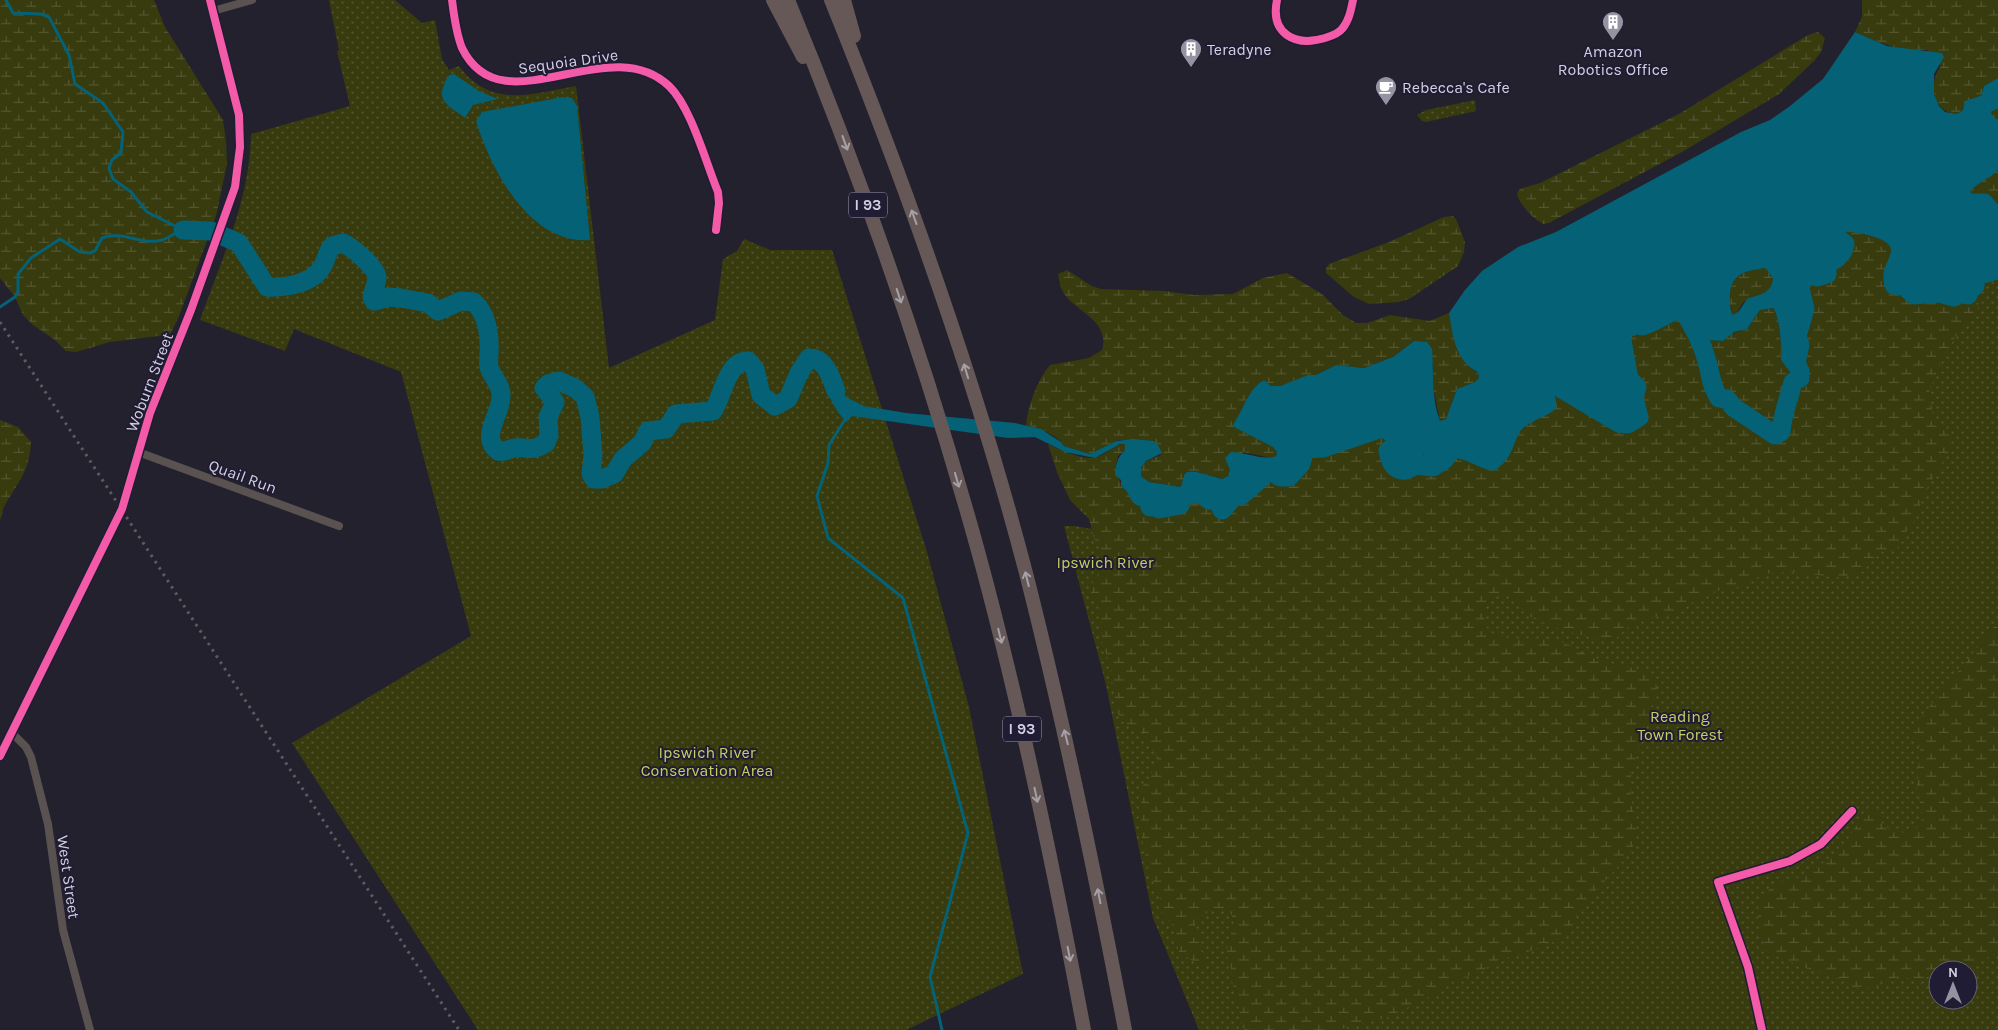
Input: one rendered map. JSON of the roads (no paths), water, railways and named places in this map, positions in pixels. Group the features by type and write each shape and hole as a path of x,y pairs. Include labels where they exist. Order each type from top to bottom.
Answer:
{"highway":[{"path":"773,0 837,120"},
{"name":"I 93","path":"788,0 837,120 891,271 943,433 975,542 1009,674 1052,869 1084,1030"},
{"name":"I 93","path":"831,0 874,107 948,314 987,437 1026,575 1072,761 1125,1030"},
{"path":"844,0 874,107"}],"street":[{"name":"Woburn Street","path":"0,756 118,517 150,413 214,247 236,178 241,136 237,104 210,0"},
{"path":"213,11 252,0"},
{"name":"Sequoia Drive","path":"452,0 459,39 466,55 483,72 499,80 523,82 618,66 643,70 665,82 684,106 718,192 719,203 716,230"},
{"path":"1277,0 1278,24 1284,34 1294,40 1306,41 1318,40 1341,31 1353,0"},
{"name":"Quail Run","path":"138,452 339,526"},
{"name":"West Street","path":"12,733 26,747 31,757 48,824 66,943 90,1030"},
{"path":"1762,1030 1748,967 1718,882 1790,861 1821,844 1852,811"}],"water":[{"path":"1855,32 1887,46 1942,53 1944,57 1934,74 1934,94 1939,106 1945,112 1957,114 1963,110 1965,101 1981,96 1984,86 1998,78 1998,98 1983,105 1981,117 1992,130 1996,157 1989,166 1960,188 1963,199 1968,203 1984,203 1998,219 1998,234 1989,239 1990,245 1998,248 1998,259 1993,264 1993,271 1975,276 1975,286 1968,295 1962,294 1960,287 1954,290 1954,297 1939,293 1914,295 1904,286 1894,285 1893,273 1900,255 1900,246 1896,238 1879,228 1857,223 1839,222 1835,231 1838,238 1845,244 1843,251 1837,258 1827,264 1827,274 1818,277 1804,273 1800,288 1805,309 1797,335 1800,345 1795,371 1790,372 1781,360 1779,325 1773,308 1760,310 1747,329 1734,332 1723,341 1707,340 1682,309 1642,326 1636,323 1631,327 1625,327 1621,335 1629,379 1637,387 1634,398 1639,417 1628,424 1619,423 1566,392 1557,383 1550,384 1544,394 1547,404 1522,417 1514,424 1501,450 1492,461 1466,451 1454,449 1439,463 1430,464 1420,451 1382,428 1323,448 1305,449 1301,464 1289,477 1280,477 1273,472 1267,473 1241,496 1234,497 1222,510 1219,504 1220,494 1212,488 1208,494 1211,499 1209,500 1201,494 1185,495 1180,505 1159,509 1160,500 1154,499 1153,507 1150,507 1148,499 1140,496 1134,498 1121,486 1121,480 1115,475 1117,461 1125,450 1125,444 1120,444 1095,458 1065,452 1035,437 1008,438 852,416 847,422 837,411 828,392 824,370 833,368 846,397 864,406 906,413 1015,423 1041,429 1064,446 1090,454 1116,441 1134,439 1153,441 1157,443 1162,453 1146,461 1141,468 1141,476 1149,482 1181,487 1184,475 1187,472 1197,472 1222,479 1228,476 1230,470 1225,458 1231,452 1260,457 1276,456 1277,452 1273,447 1232,426 1250,394 1264,380 1271,386 1280,386 1308,375 1316,375 1336,365 1364,368 1393,357 1414,341 1427,342 1432,349 1434,394 1440,421 1446,419 1457,389 1475,382 1479,378 1478,372 1464,361 1456,347 1449,313 1465,290 1482,271 1518,247 1556,232 1741,132 1770,120 1823,79","holes":["1765,268 1773,278 1767,290 1747,299 1739,311 1733,315 1730,306 1730,292 1732,285 1739,276 1750,271"]},
{"path":"454,74 479,91 498,99 473,105 465,118 447,105 442,96 446,79"},
{"path":"563,97 572,98 577,106 590,240 568,238 549,230 516,201 492,161 476,121 482,112"}],"waterway":[{"path":"6,0 13,13 41,14 49,17 69,55 75,84 103,103 123,132 121,153 112,160 109,168 113,179 131,192 147,212 183,230"},
{"name":"Ipswich River","path":"1998,98 1983,105 1981,117 1992,130 1996,157 1989,166 1960,188 1963,199 1968,203 1984,203 1998,219"},
{"name":"Ipswich River","path":"1133,483 1140,496 1148,499 1150,507 1153,507 1153,499 1160,500 1159,509 1180,505 1185,495 1201,494 1209,500 1211,499 1208,494 1212,488 1220,494 1219,504 1222,510 1234,497 1241,496 1267,473 1273,472 1280,477 1289,477 1301,464 1305,449 1323,448 1382,428 1402,439 1410,446 1414,457 1410,461 1405,460 1393,447 1388,451 1391,462 1401,470 1415,465 1433,467 1444,460 1453,449 1468,451 1492,461 1501,450 1514,424 1522,417 1547,404 1544,394 1552,383 1619,423 1628,424 1639,417 1634,398 1637,387 1629,379 1621,335 1625,327 1631,327 1636,323 1642,326 1682,309 1700,340 1716,394 1719,398 1727,399 1733,407 1775,435 1781,432 1784,413 1793,382 1800,378 1800,371 1796,363 1800,345 1797,336 1805,309 1800,288 1804,273 1818,277 1827,274 1827,264 1837,258 1843,251 1845,244 1838,238 1835,231 1839,222 1857,223 1879,228 1896,238 1900,246 1900,255 1893,273 1894,285 1904,286 1914,295 1939,293 1954,297 1954,290 1960,286 1962,294 1968,295 1970,289 1975,286 1975,276 1993,271 1993,264 1998,259"},
{"path":"0,307 15,297 18,291 18,274 31,258 60,239 80,252 90,253 95,251 102,238 110,236 154,241 165,239 183,230"},
{"name":"Ipswich River","path":"183,230 211,231 239,243 267,287 290,286 312,277 322,267 332,246 343,243 363,258 376,273 377,279 372,297 374,301 389,297 401,298 428,303 438,311 461,301 474,302 482,312 487,325 489,367 501,391 500,402 491,432 493,445 498,451 503,452 514,448 532,448 546,443 549,435 548,417 555,402 544,388 548,384 559,381 575,388 585,397 590,417 593,455 591,474 594,479 602,479 614,474 623,459 642,443 648,431 666,429 676,414 713,411 730,373 741,363 748,361 755,369 761,395 775,406 788,399 799,373 809,358 820,361 824,365 836,391"},
{"name":"Ipswich River","path":"1998,234 1989,239 1989,245 1998,248"},
{"path":"846,418 829,445 828,463 817,496 828,538 903,598 968,833 930,977 942,1030"}],"railway":[{"path":"0,322 459,1030"}],"place":[{"name":"Amazon Robotics Office","path":"1613,41"},
{"name":"Teradyne","path":"1191,68"},
{"name":"Rebecca's Cafe","path":"1386,106"}],"park label":[{"name":"Reading Town Forest","path":"1680,725"},
{"name":"Ipswich River Conservation Area","path":"707,761"}]}
